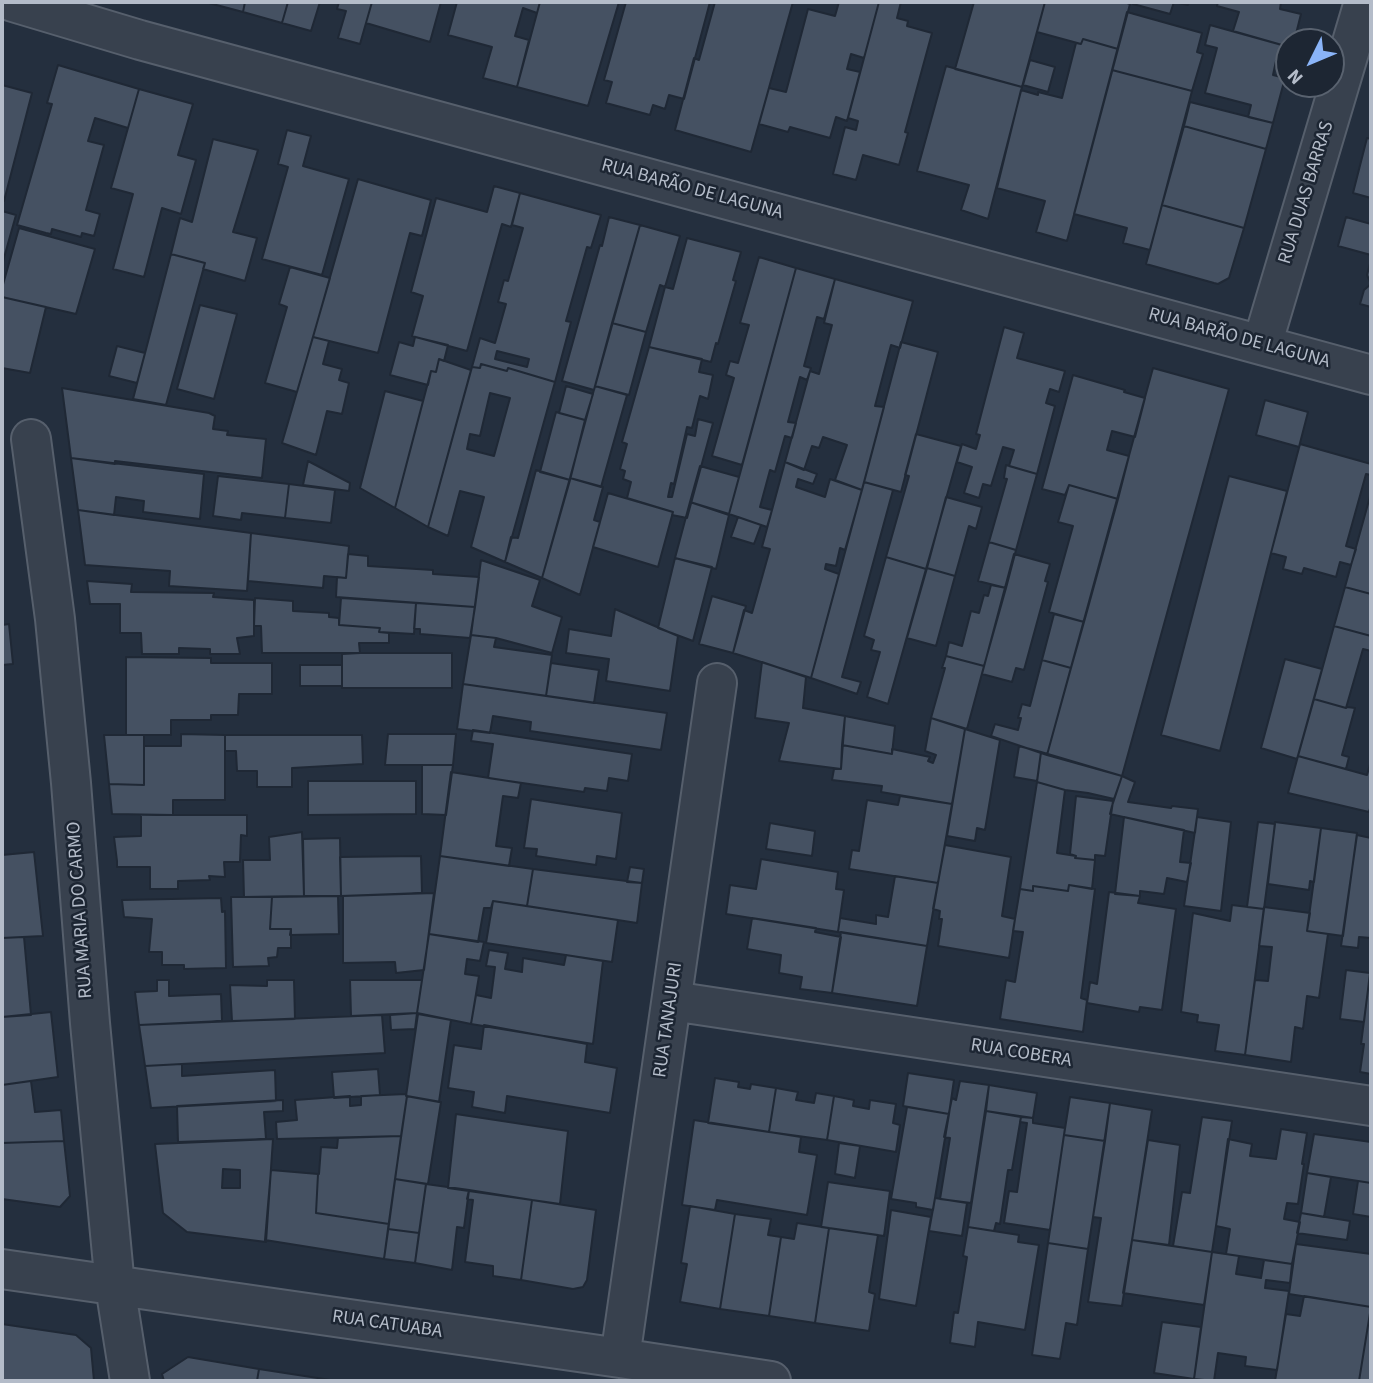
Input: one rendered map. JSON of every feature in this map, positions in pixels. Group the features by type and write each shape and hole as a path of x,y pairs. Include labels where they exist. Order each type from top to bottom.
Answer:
{"street":[{"name":"RUA BARÃO DE LAGUNA","path":"13,2 140,40 1371,375"},
{"name":"RUA DUAS BARRAS","path":"1262,345 1364,2"},
{"name":"RUA MARIA DO CARMO","path":"31,439 55,619 115,1286 130,1381"},
{"name":"RUA TANAJURI","path":"620,1358 717,683"},
{"name":"RUA COBERA","path":"671,1001 1371,1106"},
{"name":"RUA CATUABA","path":"2,1269 771,1381"}],"building":[{"path":"205,2 245,2 243,12"},
{"path":"245,2 288,2 282,23 243,12"},
{"path":"288,2 320,2 311,31 282,23"},
{"path":"339,2 372,2 360,44 338,38 346,11 337,9"},
{"path":"372,2 441,2 430,42 366,23"},
{"path":"457,2 540,2 537,13 523,8 515,36 529,40 517,87 483,78 492,47 448,35"},
{"path":"540,2 619,2 588,106 517,87"},
{"path":"626,2 710,2 684,99 669,95 665,109 653,105 650,115 606,103 612,82 604,80"},
{"path":"715,2 793,2 751,152 675,130 694,58 699,60"},
{"path":"839,2 879,2 864,58 851,54 847,69 860,72 847,121 836,117 830,138 790,127 788,132 759,124 769,88 786,92 808,9 835,16"},
{"path":"879,2 901,2 897,18 908,21 907,26 932,33 905,132 908,133 899,165 863,155 856,180 833,174 845,127 856,130 858,121 848,118"},
{"path":"974,2 1045,2 1022,87 955,69"},
{"path":"1045,2 1130,4 1118,49 1083,39 1081,44 1037,32"},
{"path":"1174,2 1170,14 1133,4"},
{"path":"1218,2 1281,2 1280,9 1301,14 1298,28 1275,28 1275,43 1233,31 1239,12 1217,6"},
{"path":"1127,12 1202,33 1197,52 1203,54 1192,91 1112,70"},
{"path":"1210,25 1275,43 1273,75 1275,98 1280,98 1273,123 1248,117 1251,105 1205,93 1217,48 1205,45"},
{"path":"1083,39 1118,49 1067,241 1036,232 1045,201 997,188 1021,90 1062,98 1076,43 1081,44"},
{"path":"1030,60 1055,67 1048,92 1023,85"},
{"path":"58,65 139,89 128,128 95,118 88,141 104,145 86,210 100,214 94,236 82,233 81,237 52,229 51,234 17,225 52,104 47,103"},
{"path":"946,66 1022,87 988,219 961,210 969,185 917,171"},
{"path":"1112,70 1192,91 1150,250 1123,243 1127,228 1074,214"},
{"path":"2,85 32,93 4,201 2,200"},
{"path":"139,89 193,104 178,155 196,160 181,214 162,208 144,277 113,269 133,194 111,188"},
{"path":"1190,102 1273,123 1266,149 1184,126"},
{"path":"1184,126 1266,149 1244,228 1162,205"},
{"path":"287,130 311,136 303,166 349,179 322,275 262,259 288,167 278,164"},
{"path":"1367,138 1371,139 1371,198 1353,193"},
{"path":"213,139 258,150 233,232 257,238 245,281 203,269 205,263 171,254 180,218 192,222"},
{"path":"358,179 431,200 422,236 410,233 378,353 313,337"},
{"path":"494,186 520,193 511,227 502,224 467,351 412,336 423,296 411,292 436,198 487,212"},
{"path":"520,193 601,215 591,248 587,247 566,321 571,322 555,382 508,368 507,371 481,364 480,368 472,367 480,338 495,343 506,304 498,302 504,280 508,281 523,228 512,225","holes":["497,351 529,359 527,367 495,359"]},
{"path":"1162,205 1244,228 1229,278 1218,284 1146,264"},
{"path":"2,211 16,215 2,265"},
{"path":"609,217 640,225 594,390 562,381"},
{"path":"1346,217 1371,224 1371,255 1338,246"},
{"path":"640,225 680,236 665,287 660,285 646,332 612,323"},
{"path":"19,228 95,249 76,314 2,297 2,288"},
{"path":"687,238 741,252 733,280 736,281 711,362 649,347 665,287 673,289"},
{"path":"171,254 205,263 166,405 133,399"},
{"path":"759,257 796,268 742,465 712,456 734,378 726,375 730,361 738,363 749,325 740,323"},
{"path":"1371,260 1371,284 1367,275"},
{"path":"290,267 330,278 297,392 265,383 287,307 279,304"},
{"path":"796,268 835,279 824,319 817,317 804,366 811,368 807,380 800,377 788,422 796,423 792,438 785,436 775,472 770,470 760,507 772,510 767,527 729,514"},
{"path":"835,279 913,301 900,348 891,345 875,406 884,407 862,490 835,480 847,445 823,437 819,448 812,446 804,470 785,462 810,371 819,374 832,325 824,323"},
{"path":"1371,284 1371,307 1360,304 1364,290"},
{"path":"2,297 46,307 30,373 2,368"},
{"path":"200,305 237,314 214,399 177,389"},
{"path":"612,323 646,332 629,395 595,386"},
{"path":"1004,327 1024,333 1017,358 1065,371 1059,392 1050,389 1046,403 1055,406 1037,474 1009,466 1014,450 1003,447 991,486 983,484 979,498 964,493 972,467 957,462 962,444 976,449 980,435 976,434"},
{"path":"313,337 329,341 323,364 342,369 339,380 349,383 342,414 327,411 316,455 282,443"},
{"path":"415,337 448,345 444,361 439,359 436,372 431,371 428,385 390,375 399,342 413,346"},
{"path":"901,342 938,352 901,492 864,482"},
{"path":"117,346 145,353 137,383 109,376"},
{"path":"649,347 702,359 699,372 713,375 708,399 700,396 692,428 687,427 674,484 671,483 668,497 672,497 687,434 695,436 698,419 713,423 687,518 627,498 631,482 623,479 625,471 620,469 627,444 622,442"},
{"path":"439,359 471,370 428,527 395,508 431,371 436,372"},
{"path":"481,364 507,371 508,368 555,382 505,562 471,547 484,497 460,491 448,536 428,527 472,367 480,368","holes":["490,393 510,398 494,456 467,449 470,434 480,436"]},
{"path":"1153,368 1229,389 1122,776 1047,755"},
{"path":"1073,375 1145,398 1135,437 1112,431 1107,450 1129,456 1118,499 1069,485 1065,495 1042,489"},
{"path":"566,386 593,394 585,420 559,413"},
{"path":"595,386 627,395 601,487 570,478"},
{"path":"62,388 209,413 215,416 213,429 228,431 227,435 266,439 262,478 71,458"},
{"path":"385,391 423,401 395,508 360,488"},
{"path":"1265,400 1308,412 1299,447 1256,435"},
{"path":"556,412 585,420 570,480 540,472"},
{"path":"916,434 961,446 926,569 886,557 909,476 905,475"},
{"path":"1300,444 1371,464 1371,475 1366,474 1346,546 1356,549 1351,565 1340,562 1336,577 1304,568 1302,574 1283,569 1286,557 1271,553"},
{"path":"71,458 204,474 200,519 143,512 144,501 116,497 114,515 78,510"},
{"path":"308,461 350,483 349,491 303,485"},
{"path":"785,462 817,474 813,484 798,479 796,487 825,497 830,479 862,490 845,550 840,548 836,566 826,564 825,569 839,574 811,678 733,653 744,610 752,613 770,549 762,547"},
{"path":"1006,465 1037,474 1016,550 989,542 1007,479 1004,478"},
{"path":"700,466 739,477 729,514 690,502"},
{"path":"536,470 570,480 542,578 505,562 511,537 518,538"},
{"path":"218,476 289,484 285,518 242,513 241,520 213,516"},
{"path":"1229,476 1287,491 1220,751 1161,735"},
{"path":"570,478 603,487 594,520 600,522 580,595 542,578"},
{"path":"864,482 893,490 842,677 861,682 857,694 811,678"},
{"path":"289,484 335,490 331,523 285,518"},
{"path":"1069,485 1118,499 1084,622 1049,612 1073,526 1058,522"},
{"path":"608,493 673,512 658,567 593,547"},
{"path":"1371,493 1371,594 1345,587"},
{"path":"946,497 982,507 976,529 969,526 955,576 927,568"},
{"path":"690,502 729,515 716,569 675,558"},
{"path":"78,510 251,533 247,591 169,586 170,571 85,565"},
{"path":"738,517 761,525 754,544 731,537"},
{"path":"251,533 349,546 346,578 324,576 323,588 248,581"},
{"path":"989,542 1016,550 1006,588 978,581"},
{"path":"348,554 368,556 368,566 433,570 433,574 479,577 475,607 336,597 337,577 346,578"},
{"path":"1014,554 1050,564 1045,581 1048,582 1024,670 1016,668 1012,682 982,674"},
{"path":"886,557 926,569 888,704 867,697 880,652 871,650 874,640 864,636"},
{"path":"675,558 712,567 693,641 658,628"},
{"path":"481,560 540,580 532,606 562,617 552,653 496,638 471,635"},
{"path":"927,568 955,576 936,646 907,638"},
{"path":"87,581 132,584 131,592 214,593 213,597 254,600 254,636 237,638 240,654 210,654 210,649 179,648 179,654 142,654 141,633 120,633 120,604 90,604"},
{"path":"991,585 1006,588 984,666 946,656 949,642 962,646 971,611 979,613 984,595 988,596"},
{"path":"1345,587 1371,594 1371,636 1334,626"},
{"path":"712,596 746,606 733,653 699,644"},
{"path":"255,598 293,601 293,611 329,613 329,617 339,618 339,625 380,628 379,632 389,633 389,643 359,643 360,653 262,653 261,626 254,626"},
{"path":"341,598 416,603 414,634 379,632 380,628 339,625"},
{"path":"416,603 475,607 470,638 420,634 420,629 414,629"},
{"path":"615,609 678,636 670,691 606,681 609,659 566,653 569,629 611,636"},
{"path":"1054,614 1084,622 1071,668 1042,660"},
{"path":"9,624 13,664 2,665 2,625"},
{"path":"1334,626 1371,636 1371,651 1363,649 1346,708 1314,699"},
{"path":"471,635 496,638 494,647 552,655 546,696 463,684"},
{"path":"452,653 452,688 342,688 342,654"},
{"path":"946,656 984,666 967,729 931,718"},
{"path":"126,657 211,658 211,663 272,663 272,694 239,694 238,715 211,715 211,720 171,720 171,735 126,735"},
{"path":"1285,659 1322,669 1297,759 1261,748"},
{"path":"1042,660 1071,668 1047,755 991,736 995,724 1018,730 1022,704 1030,706"},
{"path":"762,662 806,677 803,708 845,716 841,769 779,761 789,723 755,718"},
{"path":"551,663 599,670 594,703 546,696"},
{"path":"300,665 342,665 342,686 300,686"},
{"path":"463,684 667,713 661,750 530,731 531,722 493,716 490,733 457,729"},
{"path":"1314,699 1355,708 1342,755 1349,757 1346,769 1298,756"},
{"path":"845,716 895,726 892,754 842,745"},
{"path":"931,718 965,729 952,804 881,792 882,786 832,780 834,769 841,769 842,745 892,754 892,749 930,757 928,761 933,763 936,755 925,751"},
{"path":"965,729 1000,740 985,830 977,828 975,841 947,836"},
{"path":"473,730 632,754 628,781 609,778 607,791 585,788 584,792 488,778 493,744 471,741"},
{"path":"181,734 225,735 225,800 173,800 173,815 112,814 109,784 144,785 144,746 181,746"},
{"path":"388,734 456,734 453,765 385,765"},
{"path":"104,735 144,735 144,785 109,784"},
{"path":"225,735 362,735 363,764 292,768 292,787 257,787 257,771 237,771 236,751 225,751"},
{"path":"1019,746 1041,752 1037,781 1014,777"},
{"path":"1041,752 1122,776 1114,799 1037,782"},
{"path":"1298,756 1367,775 1371,761 1369,812 1288,793"},
{"path":"422,765 453,765 446,815 422,814"},
{"path":"451,772 521,783 518,798 503,796 496,846 512,848 509,866 440,856"},
{"path":"1122,776 1135,782 1128,802 1198,809 1195,833 1110,814"},
{"path":"308,781 416,781 416,814 308,815"},
{"path":"1037,782 1065,790 1057,853 1095,860 1092,889 1069,885 1068,891 1033,886 1033,891 1020,889"},
{"path":"900,796 952,804 938,883 849,869 852,850 859,851 867,800 898,805"},
{"path":"1076,796 1113,801 1105,856 1095,855 1095,860 1075,858 1076,856 1070,854"},
{"path":"531,799 622,813 616,859 597,856 596,865 536,856 537,849 524,848"},
{"path":"141,815 247,815 247,836 241,835 240,862 224,862 225,877 209,876 210,880 178,881 178,889 150,889 150,867 117,867 114,837 141,836"},
{"path":"1124,817 1184,830 1180,862 1191,863 1187,882 1167,878 1164,894 1140,891 1140,896 1115,894"},
{"path":"1197,817 1231,822 1221,911 1184,906"},
{"path":"1258,822 1275,824 1264,909 1247,907"},
{"path":"1275,822 1321,828 1314,882 1310,881 1309,890 1268,884"},
{"path":"770,823 815,831 812,856 766,849"},
{"path":"1321,828 1357,833 1343,936 1307,931"},
{"path":"302,832 304,896 244,897 243,860 270,860 269,837"},
{"path":"1357,835 1371,838 1371,938 1359,937 1358,948 1341,946"},
{"path":"340,838 341,896 304,896 303,839"},
{"path":"945,845 1011,857 1002,916 1015,919 1009,958 938,946 942,919 939,919 940,911 933,909"},
{"path":"34,852 43,936 2,938 2,855"},
{"path":"421,856 422,893 341,896 340,857"},
{"path":"440,856 533,869 527,906 493,901 491,908 484,908 478,942 429,934"},
{"path":"761,859 838,872 836,889 844,890 838,932 726,914 730,885 756,889"},
{"path":"630,867 644,869 642,883 627,882"},
{"path":"533,869 642,883 637,923 527,906"},
{"path":"895,876 938,883 927,946 838,932 840,918 876,924 876,915 888,917"},
{"path":"1069,885 1095,889 1081,998 1087,1000 1083,1032 1000,1019 1006,980 1015,982 1023,932 1013,931 1020,889 1033,891 1033,886 1068,891"},
{"path":"1109,892 1140,896 1138,903 1176,909 1162,1010 1140,1007 1139,1012 1087,1003 1090,982 1097,984"},
{"path":"434,893 424,970 396,973 395,962 343,963 343,896"},
{"path":"338,896 339,934 290,935 291,929 270,929 272,897"},
{"path":"231,897 272,897 270,929 291,929 291,948 278,948 277,957 268,958 269,966 233,967"},
{"path":"221,898 222,912 225,911 226,968 184,969 184,965 162,965 162,952 149,952 152,919 124,917 122,900"},
{"path":"493,901 618,920 612,962 486,943"},
{"path":"1232,905 1264,909 1245,1055 1215,1051 1219,1025 1197,1022 1198,1015 1181,1012 1193,913 1230,921"},
{"path":"1264,907 1310,913 1307,931 1328,934 1319,998 1307,996 1303,1029 1295,1027 1291,1062 1245,1055 1255,980 1268,981 1272,947 1259,946"},
{"path":"752,918 816,928 815,932 841,937 832,993 800,989 802,977 779,973 781,955 747,949"},
{"path":"841,932 927,946 917,1006 832,993"},
{"path":"429,934 484,942 480,961 467,959 465,974 479,976 471,1024 417,1013"},
{"path":"24,937 31,1015 2,1017 2,938"},
{"path":"489,950 508,953 505,969 522,972 523,958 564,965 566,955 603,961 593,1044 471,1024 476,995 491,998 495,967 486,966"},
{"path":"1346,970 1370,973 1364,1022 1340,1019"},
{"path":"157,980 169,980 169,996 221,994 222,1021 139,1025 135,992 157,991"},
{"path":"267,980 294,980 295,1019 232,1021 230,985 267,986"},
{"path":"350,980 422,980 417,1013 351,1016"},
{"path":"1371,982 1371,1074 1360,1072"},
{"path":"51,1012 58,1077 2,1085 2,1017"},
{"path":"417,1013 415,1029 391,1030 390,1015"},
{"path":"418,1014 451,1020 439,1102 406,1096"},
{"path":"382,1015 385,1053 145,1066 139,1025"},
{"path":"484,1025 587,1044 585,1062 617,1068 610,1113 507,1096 505,1113 472,1107 474,1092 448,1088 454,1045 481,1049"},
{"path":"182,1064 182,1076 275,1070 276,1101 151,1108 145,1066"},
{"path":"378,1069 380,1095 334,1098 332,1072"},
{"path":"908,1073 954,1080 949,1114 903,1106"},
{"path":"715,1078 739,1082 738,1087 750,1089 751,1084 776,1088 769,1132 708,1123"},
{"path":"31,1081 35,1112 61,1110 64,1141 2,1143 2,1085"},
{"path":"960,1081 989,1085 971,1203 940,1199 950,1138 944,1137 952,1098 956,1100"},
{"path":"989,1085 1037,1093 1033,1118 986,1111"},
{"path":"776,1088 798,1092 796,1100 814,1103 816,1093 834,1096 827,1140 769,1132"},
{"path":"406,1094 401,1136 277,1139 276,1122 297,1120 295,1100 350,1096 350,1106 361,1105 361,1096"},
{"path":"407,1096 441,1102 428,1184 395,1179"},
{"path":"834,1096 854,1100 853,1106 869,1109 870,1100 896,1104 893,1123 900,1125 896,1152 827,1140"},
{"path":"1070,1097 1110,1103 1105,1141 1064,1135"},
{"path":"283,1100 283,1111 264,1112 266,1139 178,1142 177,1106"},
{"path":"1110,1103 1152,1110 1122,1306 1088,1302 1101,1218 1093,1217"},
{"path":"907,1107 949,1114 933,1210 916,1207 916,1203 891,1199"},
{"path":"986,1111 1021,1117 1012,1170 1008,1170 1000,1224 996,1223 994,1231 968,1227"},
{"path":"456,1114 568,1131 560,1204 448,1188"},
{"path":"1021,1117 1033,1118 1033,1123 1065,1128 1050,1230 1004,1223 1009,1191 1017,1192 1027,1123 1020,1122"},
{"path":"1202,1117 1232,1121 1212,1252 1173,1246 1182,1192 1190,1193"},
{"path":"694,1120 801,1137 799,1152 817,1155 807,1215 717,1200 715,1210 682,1205"},
{"path":"1281,1129 1307,1133 1298,1204 1287,1203 1284,1219 1300,1222 1292,1264 1226,1254 1230,1229 1216,1226 1228,1139 1252,1144 1250,1156 1276,1159"},
{"path":"1314,1134 1371,1142 1371,1183 1307,1173"},
{"path":"1064,1135 1105,1141 1088,1249 1048,1243"},
{"path":"401,1136 389,1224 316,1213 321,1147 337,1148 338,1138"},
{"path":"273,1139 266,1242 187,1232 163,1213 155,1144","holes":["223,1169 240,1170 240,1188 222,1188"]},
{"path":"1148,1140 1180,1145 1169,1245 1132,1240"},
{"path":"64,1141 70,1196 60,1207 2,1199 2,1143"},
{"path":"839,1143 860,1146 855,1178 835,1174"},
{"path":"271,1170 318,1174 316,1213 389,1224 384,1259 265,1240"},
{"path":"1307,1173 1331,1177 1324,1217 1301,1213"},
{"path":"395,1179 426,1184 419,1233 388,1229"},
{"path":"1358,1181 1371,1183 1371,1217 1353,1214"},
{"path":"828,1182 890,1191 884,1236 821,1227"},
{"path":"426,1184 469,1190 464,1228 457,1227 452,1270 415,1263"},
{"path":"469,1190 532,1200 521,1280 493,1276 493,1266 465,1262 473,1200 467,1199"},
{"path":"935,1198 967,1203 962,1236 929,1231"},
{"path":"532,1200 596,1210 587,1280 583,1287 573,1289 521,1280"},
{"path":"690,1206 735,1214 720,1309 680,1302 687,1264 681,1263"},
{"path":"891,1210 931,1217 916,1306 879,1299"},
{"path":"1301,1213 1350,1221 1347,1240 1297,1233"},
{"path":"735,1214 771,1219 768,1235 781,1237 769,1316 720,1309"},
{"path":"797,1223 829,1228 815,1323 769,1316 781,1237 794,1239"},
{"path":"968,1227 1019,1235 1018,1242 1039,1245 1025,1330 978,1322 975,1347 950,1343 967,1257 963,1256"},
{"path":"829,1228 878,1235 869,1292 875,1294 869,1331 815,1323"},
{"path":"388,1229 419,1233 415,1263 384,1259"},
{"path":"1132,1240 1212,1252 1204,1305 1123,1293"},
{"path":"1048,1243 1088,1249 1077,1325 1066,1323 1060,1359 1032,1355"},
{"path":"1296,1244 1371,1254 1371,1307 1289,1294"},
{"path":"1212,1252 1239,1256 1236,1274 1261,1278 1264,1260 1292,1264 1290,1283 1266,1280 1265,1288 1289,1291 1277,1370 1245,1366 1246,1357 1218,1353 1214,1381 1194,1379"},
{"path":"1304,1296 1371,1307 1359,1381 1275,1381 1286,1314 1300,1316"},
{"path":"1371,1307 1371,1381 1359,1381"},
{"path":"1162,1322 1201,1327 1194,1379 1154,1373"},
{"path":"2,1324 76,1335 91,1348 94,1381 2,1381"},
{"path":"188,1357 259,1369 257,1381 164,1381 162,1374"},
{"path":"259,1369 337,1381 257,1381"}]}
